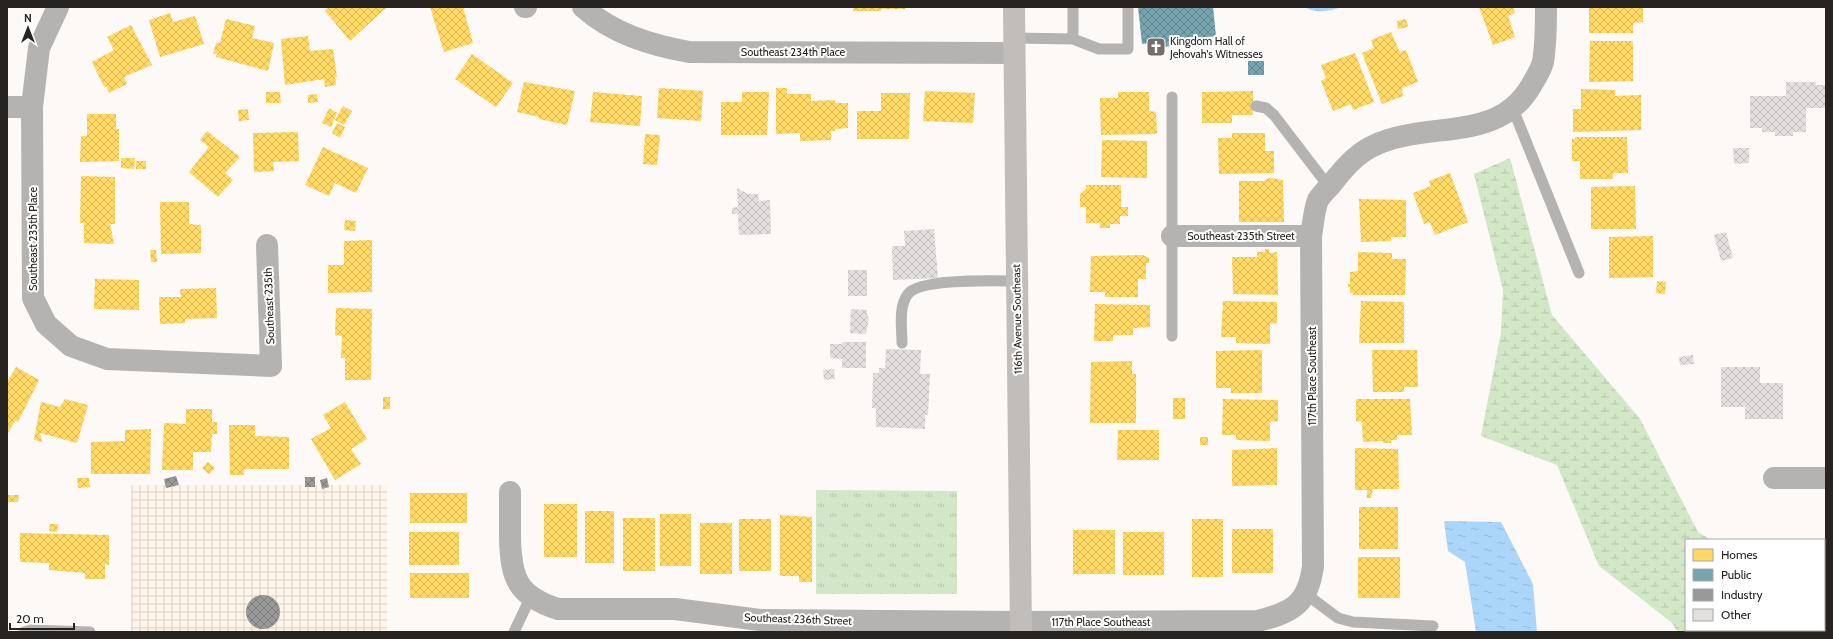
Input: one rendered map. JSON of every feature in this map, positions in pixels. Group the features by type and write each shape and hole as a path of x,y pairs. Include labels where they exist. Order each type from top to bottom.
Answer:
{"main road":[{"name":"116th Avenue Southeast","path":"1014,7 1021,627"}],"street":[{"path":"7,107 32,107 39,48 58,7"},
{"name":"Southeast 234th Place","path":"583,7 621,33 654,45 689,52 1014,46"},
{"name":"117th Place Southeast","path":"1021,627 1258,621 1283,613 1299,602 1306,594 1311,582 1313,566 1311,236 1318,201 1346,166 1363,151 1388,140 1410,134 1476,125 1495,120 1512,109 1526,94 1542,63 1546,39 1546,7"},
{"name":"Southeast 235th Place","path":"32,107 33,298 46,324 71,346 107,359 271,366"},
{"name":"Southeast 235th Street","path":"1172,236 1311,236"},
{"name":"Southeast 235th","path":"267,245 271,366"},
{"path":"1774,478 1826,478"},
{"name":"Southeast 236th Street","path":"510,492 511,563 514,575 518,584 531,596 543,604 558,609 675,609 760,620 859,626 1021,627"}],"lane":[{"path":"1073,7 1073,40"},
{"path":"1014,46 1073,40 1099,49 1128,49 1128,7"},
{"path":"1172,97 1172,336"},
{"path":"1256,106 1266,108 1274,114 1329,187"},
{"path":"1512,109 1578,273"},
{"path":"902,343 902,306 908,294 918,287 942,282 1017,281"},
{"path":"1306,594 1338,618 1353,622 1433,626"},
{"path":"514,632 531,596"},
{"path":"24,632 31,630 90,632"}],"shaded area":[{"path":"131,485 387,485 387,632 131,632"}],"green space":[{"path":"1510,158 1552,315 1640,419 1698,532 1709,539 1685,539 1685,631 1805,632 1678,632 1671,622 1599,566 1557,465 1481,436 1501,332 1503,290 1474,174"},
{"path":"816,490 957,491 957,594 816,594"}],"water":[{"path":"1305,7 1342,7 1328,11 1313,11"},
{"path":"1444,521 1501,522 1533,584 1537,632 1476,632 1465,562 1448,551"}],"building: Homes":[{"path":"329,7 386,8 350,41 325,11"},
{"path":"430,7 463,7 473,43 444,52"},
{"path":"854,7 905,7 905,9 853,11"},
{"path":"1479,7 1513,7 1515,13 1508,16 1515,37 1493,45"},
{"path":"1589,7 1643,7 1643,22 1633,23 1633,33 1589,33"},
{"path":"170,13 173,22 195,16 204,44 160,57 149,20"},
{"path":"226,19 255,26 252,38 274,43 268,71 216,57 217,54 213,54 216,43 220,43"},
{"path":"1406,19 1408,27 1398,29 1397,21"},
{"path":"131,25 152,65 124,77 127,84 109,93 106,86 104,87 92,62 114,50 107,37"},
{"path":"1391,32 1400,52 1406,50 1418,82 1402,88 1403,96 1382,104 1362,53 1374,48 1371,40"},
{"path":"308,36 310,51 333,49 337,77 335,77 336,85 325,87 324,79 285,85 281,39"},
{"path":"1590,41 1633,41 1633,81 1589,82"},
{"path":"1355,53 1374,102 1353,110 1351,104 1333,111 1321,81 1326,78 1321,65"},
{"path":"472,54 513,83 496,107 455,79"},
{"path":"524,82 575,91 567,125 539,119 539,117 517,112"},
{"path":"659,88 703,91 701,121 657,118"},
{"path":"776,88 787,88 787,94 811,94 811,101 835,100 835,103 848,103 848,128 835,129 835,131 831,131 831,140 800,141 800,133 776,134"},
{"path":"1581,89 1615,90 1615,96 1641,95 1641,130 1573,132 1573,109 1581,109"},
{"path":"925,91 975,93 973,123 923,121"},
{"path":"1253,91 1253,115 1232,115 1232,123 1202,123 1202,92"},
{"path":"266,92 280,92 281,103 266,103"},
{"path":"593,92 642,96 640,126 590,122"},
{"path":"742,92 769,92 767,135 721,135 721,102 742,102"},
{"path":"1118,92 1149,92 1149,111 1156,112 1157,133 1101,135 1100,98 1118,98"},
{"path":"881,93 910,93 909,139 857,139 857,111 881,111"},
{"path":"317,94 318,102 308,103 308,95"},
{"path":"343,106 352,111 344,125 335,120"},
{"path":"329,108 337,113 331,127 322,123"},
{"path":"248,109 249,120 239,121 238,110"},
{"path":"87,114 116,114 116,129 119,129 119,161 80,162 81,136 87,136"},
{"path":"337,123 345,127 340,138 332,133"},
{"path":"207,131 240,157 225,173 233,180 218,197 189,172 209,147 200,140"},
{"path":"298,132 299,161 273,162 274,171 254,172 253,133"},
{"path":"1232,133 1265,133 1265,151 1274,151 1274,173 1219,174 1218,138 1232,138"},
{"path":"645,134 660,135 657,165 643,164"},
{"path":"1575,137 1627,137 1628,173 1613,173 1613,179 1580,179 1580,161 1572,161 1572,139 1575,139"},
{"path":"1102,140 1147,141 1147,178 1101,177"},
{"path":"323,147 368,168 356,193 335,183 329,196 305,185"},
{"path":"121,158 135,158 134,169 121,168"},
{"path":"136,161 146,161 146,169 136,169"},
{"path":"1450,173 1468,222 1435,235 1430,222 1424,224 1413,193 1431,186 1429,181"},
{"path":"81,176 115,177 115,224 110,224 114,244 84,243 84,223 80,223"},
{"path":"1270,178 1283,180 1284,222 1239,222 1239,181 1265,181"},
{"path":"1086,185 1121,185 1121,207 1128,207 1128,216 1120,216 1120,224 1110,224 1110,228 1100,228 1100,223 1086,223 1086,207 1080,207 1080,194 1086,189"},
{"path":"1635,186 1636,229 1591,229 1591,187"},
{"path":"1359,199 1406,200 1406,237 1391,237 1391,241 1361,242"},
{"path":"160,202 189,202 189,224 201,225 201,253 161,254"},
{"path":"345,220 356,221 355,231 344,230"},
{"path":"1653,236 1653,277 1609,278 1609,237"},
{"path":"372,240 372,292 328,293 328,265 344,264 344,241"},
{"path":"1265,249 1269,249 1269,253 1277,252 1278,295 1233,294 1232,257 1257,257 1257,252 1265,252"},
{"path":"150,250 156,250 157,262 151,262"},
{"path":"1358,252 1392,253 1392,259 1406,259 1405,295 1353,295 1353,293 1350,293 1350,287 1348,287 1348,284 1350,284 1350,272 1358,271"},
{"path":"1143,255 1149,258 1149,263 1146,263 1146,279 1138,279 1138,297 1105,297 1105,292 1090,292 1091,256"},
{"path":"95,279 139,280 139,310 94,309"},
{"path":"1657,281 1666,282 1665,294 1656,293"},
{"path":"216,288 217,318 185,319 185,323 160,324 159,297 181,297 180,289"},
{"path":"1223,301 1277,302 1277,323 1270,324 1270,344 1236,343 1236,337 1221,337"},
{"path":"1361,301 1404,302 1404,343 1359,343"},
{"path":"1095,304 1150,305 1150,327 1133,328 1133,335 1113,335 1113,341 1094,341"},
{"path":"336,308 372,309 371,380 345,380 345,358 341,358 342,336 335,335"},
{"path":"1262,350 1262,393 1231,393 1231,388 1216,388 1216,351"},
{"path":"1372,350 1417,350 1418,387 1404,387 1404,392 1373,392"},
{"path":"1132,361 1132,374 1136,374 1136,423 1090,423 1091,362"},
{"path":"16,367 39,380 18,422 15,421 7,433 7,382"},
{"path":"383,397 390,397 390,409 383,409"},
{"path":"1173,398 1185,398 1185,419 1173,419"},
{"path":"65,399 88,405 77,443 40,433 42,442 34,440 41,402 60,407"},
{"path":"1223,399 1278,400 1278,421 1270,422 1270,441 1236,440 1236,435 1222,435"},
{"path":"1356,399 1410,399 1412,435 1397,435 1397,440 1391,440 1391,443 1383,443 1383,441 1363,442 1362,422 1356,421"},
{"path":"345,402 367,439 351,449 361,464 335,480 311,439 331,428 323,415"},
{"path":"186,409 212,409 212,422 217,422 217,434 212,434 211,452 193,452 193,470 162,470 164,423 186,424"},
{"path":"229,425 255,425 255,436 289,437 289,469 244,469 244,475 230,475"},
{"path":"151,429 150,474 91,474 91,442 125,441 125,430"},
{"path":"1118,430 1159,430 1159,460 1117,460"},
{"path":"1200,437 1208,437 1208,445 1200,445"},
{"path":"1277,448 1277,485 1232,486 1232,450"},
{"path":"1355,448 1398,449 1399,489 1373,489 1371,498 1367,498 1367,490 1355,490"},
{"path":"208,462 215,468 209,474 202,468"},
{"path":"77,478 89,478 90,487 78,488"},
{"path":"410,493 467,493 467,523 410,523"},
{"path":"7,495 19,495 18,502 7,502"},
{"path":"544,504 577,504 577,557 544,557"},
{"path":"1359,507 1398,507 1398,549 1359,549"},
{"path":"585,511 614,511 614,563 585,563"},
{"path":"660,514 691,514 691,566 660,566"},
{"path":"780,515 812,517 812,582 799,582 799,576 780,576"},
{"path":"623,518 655,518 655,571 623,571"},
{"path":"739,519 771,519 771,571 739,571"},
{"path":"1192,519 1223,519 1223,577 1192,577"},
{"path":"700,523 732,523 732,574 700,574"},
{"path":"50,524 58,524 57,532 49,531"},
{"path":"1232,529 1273,529 1273,573 1232,573"},
{"path":"1073,530 1115,530 1115,574 1073,574"},
{"path":"409,532 459,532 459,565 409,565"},
{"path":"1123,532 1164,532 1164,575 1123,575"},
{"path":"20,533 109,535 109,565 105,564 105,579 85,579 85,573 49,570 49,563 20,562"},
{"path":"1358,557 1400,557 1400,598 1358,598"},
{"path":"410,573 469,573 469,598 410,598"}],"building: Public":[{"path":"1138,7 1213,7 1216,36 1171,41 1172,46 1163,47 1163,42 1142,44"},
{"path":"1248,61 1264,61 1264,75 1248,75"}],"building: Industry":[{"path":"176,476 179,485 166,488 164,479"},
{"path":"305,477 315,477 315,487 305,487"},
{"path":"327,478 329,487 322,489 320,480"},
{"path":"260,595 266,595 275,600 279,606 279,618 275,624 266,629 260,629 251,624 246,615 246,609 251,600"}],"building: Other":[{"path":"1786,82 1816,82 1816,85 1826,85 1826,108 1806,108 1806,132 1793,132 1793,136 1775,136 1775,132 1762,132 1762,128 1750,128 1750,96 1786,96"},
{"path":"1733,148 1749,148 1749,163 1734,164"},
{"path":"737,188 748,194 758,194 759,201 770,200 771,234 739,235 738,214 732,214 732,208 738,207"},
{"path":"934,229 938,278 893,280 892,246 905,246 904,231"},
{"path":"1726,232 1733,258 1721,261 1714,235"},
{"path":"848,270 867,270 867,296 848,296"},
{"path":"851,309 867,310 867,316 869,317 866,334 850,333"},
{"path":"842,342 866,342 866,368 842,368 842,359 830,358 830,344 842,344"},
{"path":"886,349 921,350 920,374 930,374 928,415 925,415 925,429 876,427 876,408 872,408 873,373 879,373 879,368 885,368"},
{"path":"1693,355 1694,364 1680,365 1679,357"},
{"path":"1721,367 1760,367 1760,383 1783,383 1783,419 1745,419 1745,407 1721,407"},
{"path":"834,369 835,379 824,380 823,370"}],"place":[{"name":"Kingdom Hall of Jehovah's Witnesses","path":"1156,47"}]}
